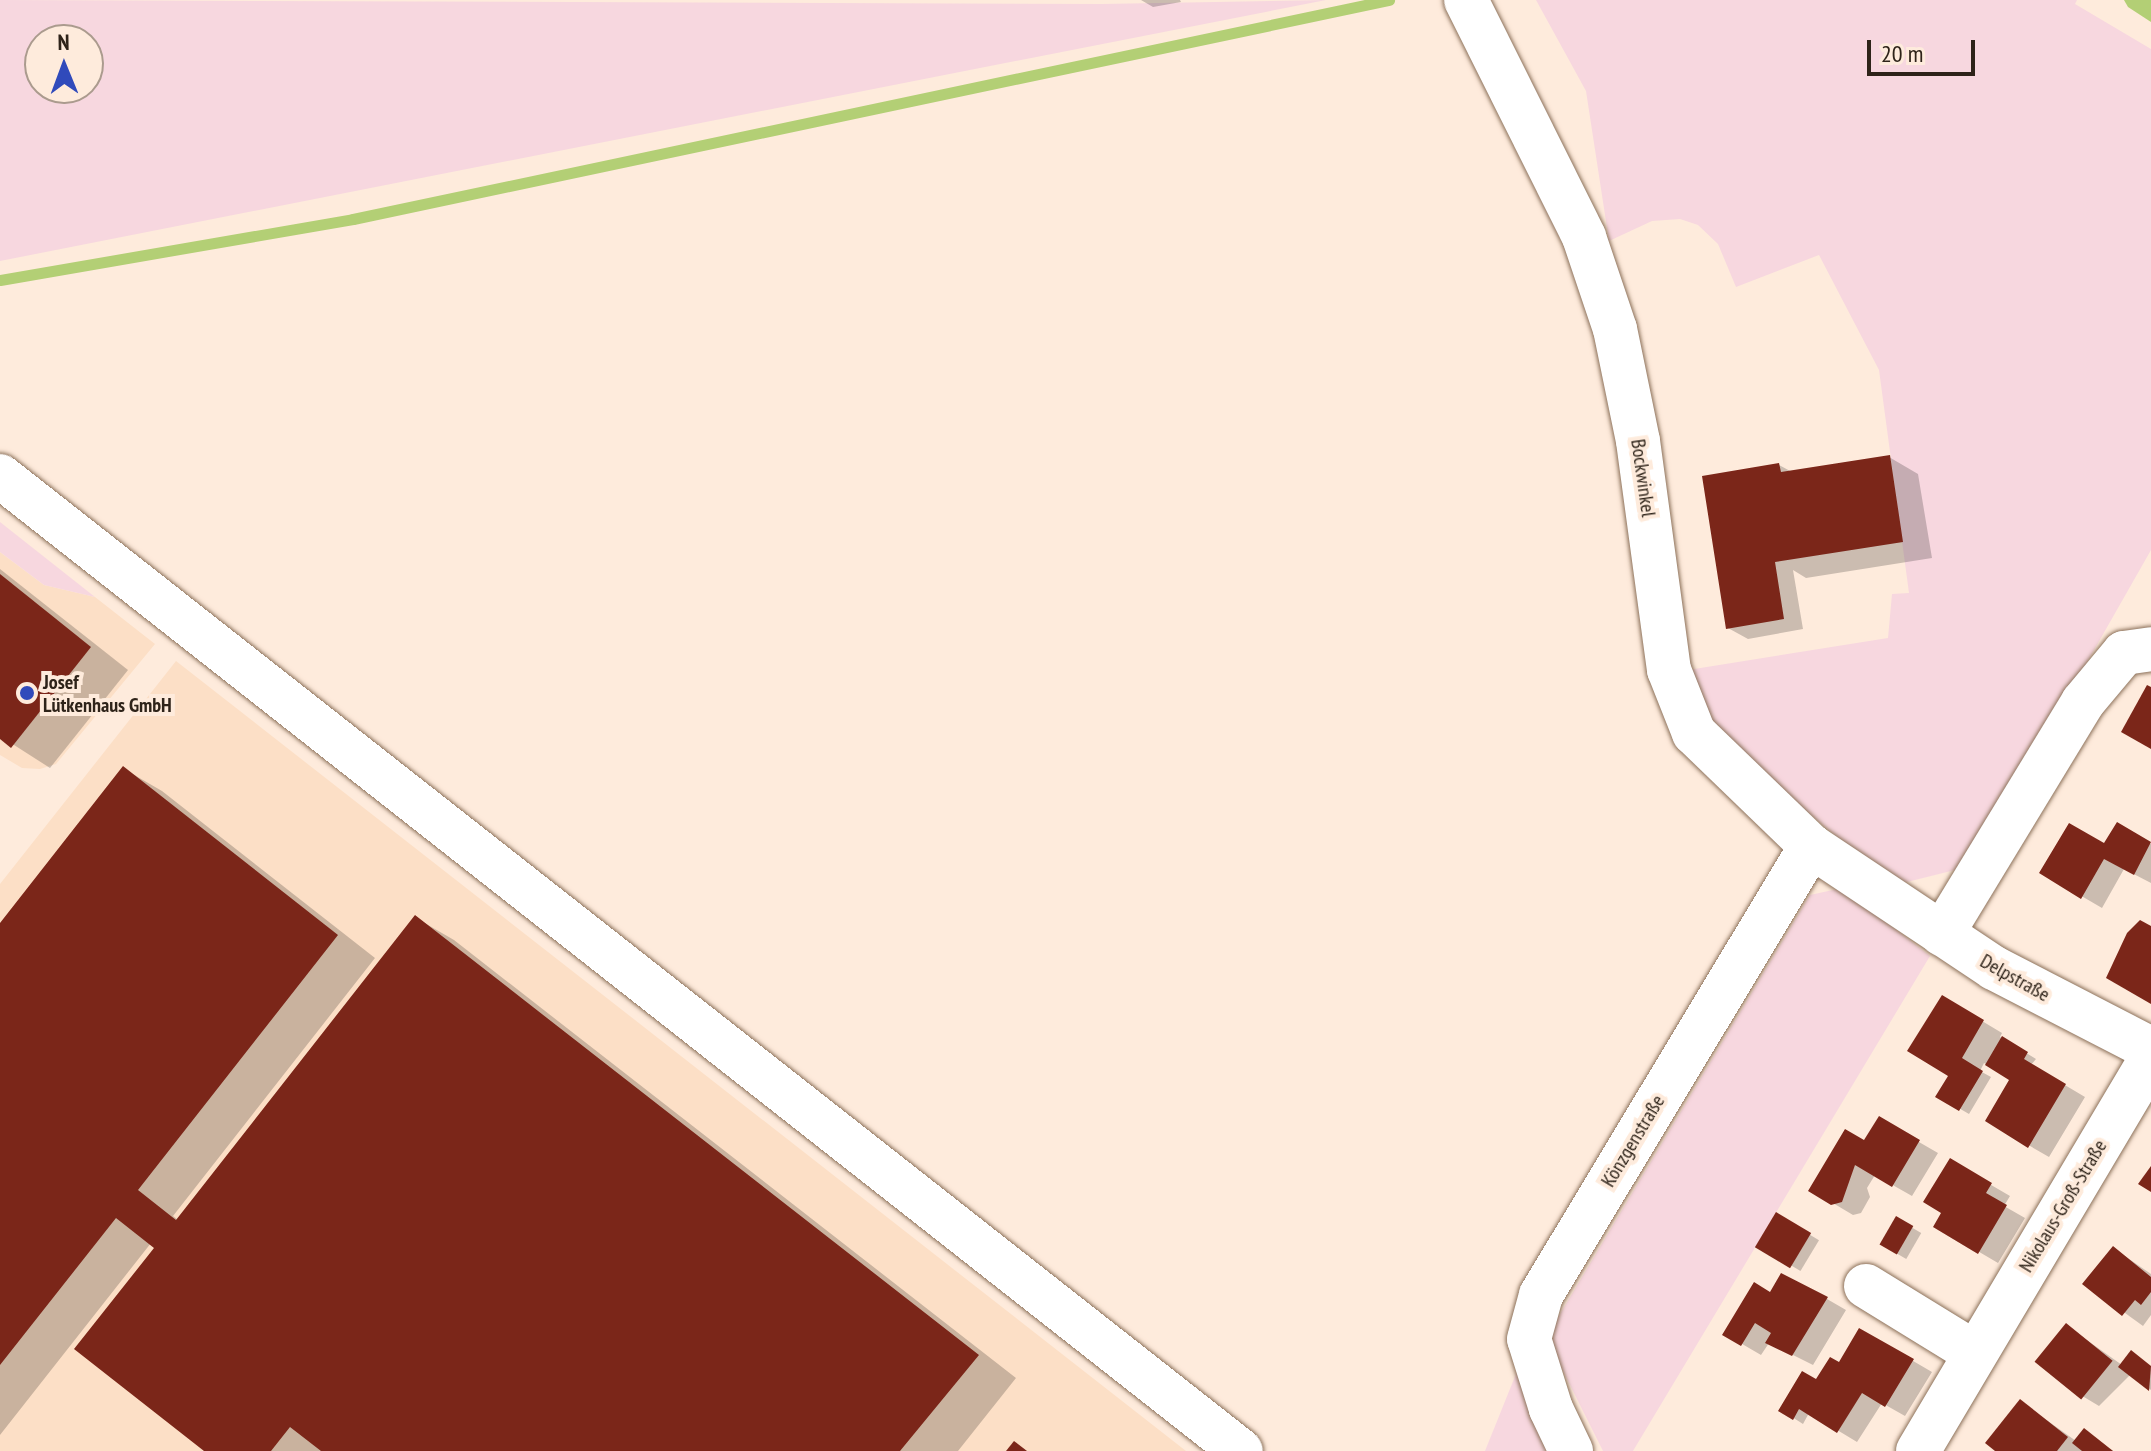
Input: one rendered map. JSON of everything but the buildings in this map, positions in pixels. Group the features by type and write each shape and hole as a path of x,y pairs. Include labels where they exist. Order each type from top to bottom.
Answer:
{"street":[{"name":"Bockwinkel","path":"1466,0 1584,237 1615,329 1677,695 1694,733 1811,846 1887,894"},
{"path":"0,476 1241,1451"},
{"path":"1942,934 2083,702 2124,653 2151,649"},
{"name":"Könzgenstraße","path":"1571,1451 1551,1409 1529,1339 1541,1295 1811,846"},
{"name":"Delpstraße","path":"1887,894 1994,968 2151,1049"},
{"name":"Nikolaus-Groß-Straße","path":"1918,1451 2151,1058"},
{"path":"1866,1286 1975,1353"}],"shaded area":[{"path":"0,0 1102,4 1326,0 0,261"},
{"path":"1536,0 2077,0 2075,4 2151,49 2151,550 1971,866 1895,885 1722,741 1688,670 1888,638 1892,594 1909,593 1879,370 1819,255 1736,287 1718,244 1698,225 1680,219 1652,221 1609,241 1586,91"},
{"path":"2124,0 2151,0 2151,22 2128,7"},
{"path":"0,522 95,597 44,585 0,552"},
{"path":"0,552 44,585 95,597 155,644 56,764 40,769 22,768 0,755"},
{"path":"176,661 1186,1451 0,1451 0,884"},
{"path":"1842,888 1930,956 1633,1451 1603,1451 1559,1363 1552,1344 1554,1324 1810,895"},
{"path":"1518,1369 1553,1451 1485,1451"}],"waterway":[{"path":"0,280 353,219 1389,0"}],"place":[{"name":"Josef Lütkenhaus GmbH","path":"27,693"}]}
